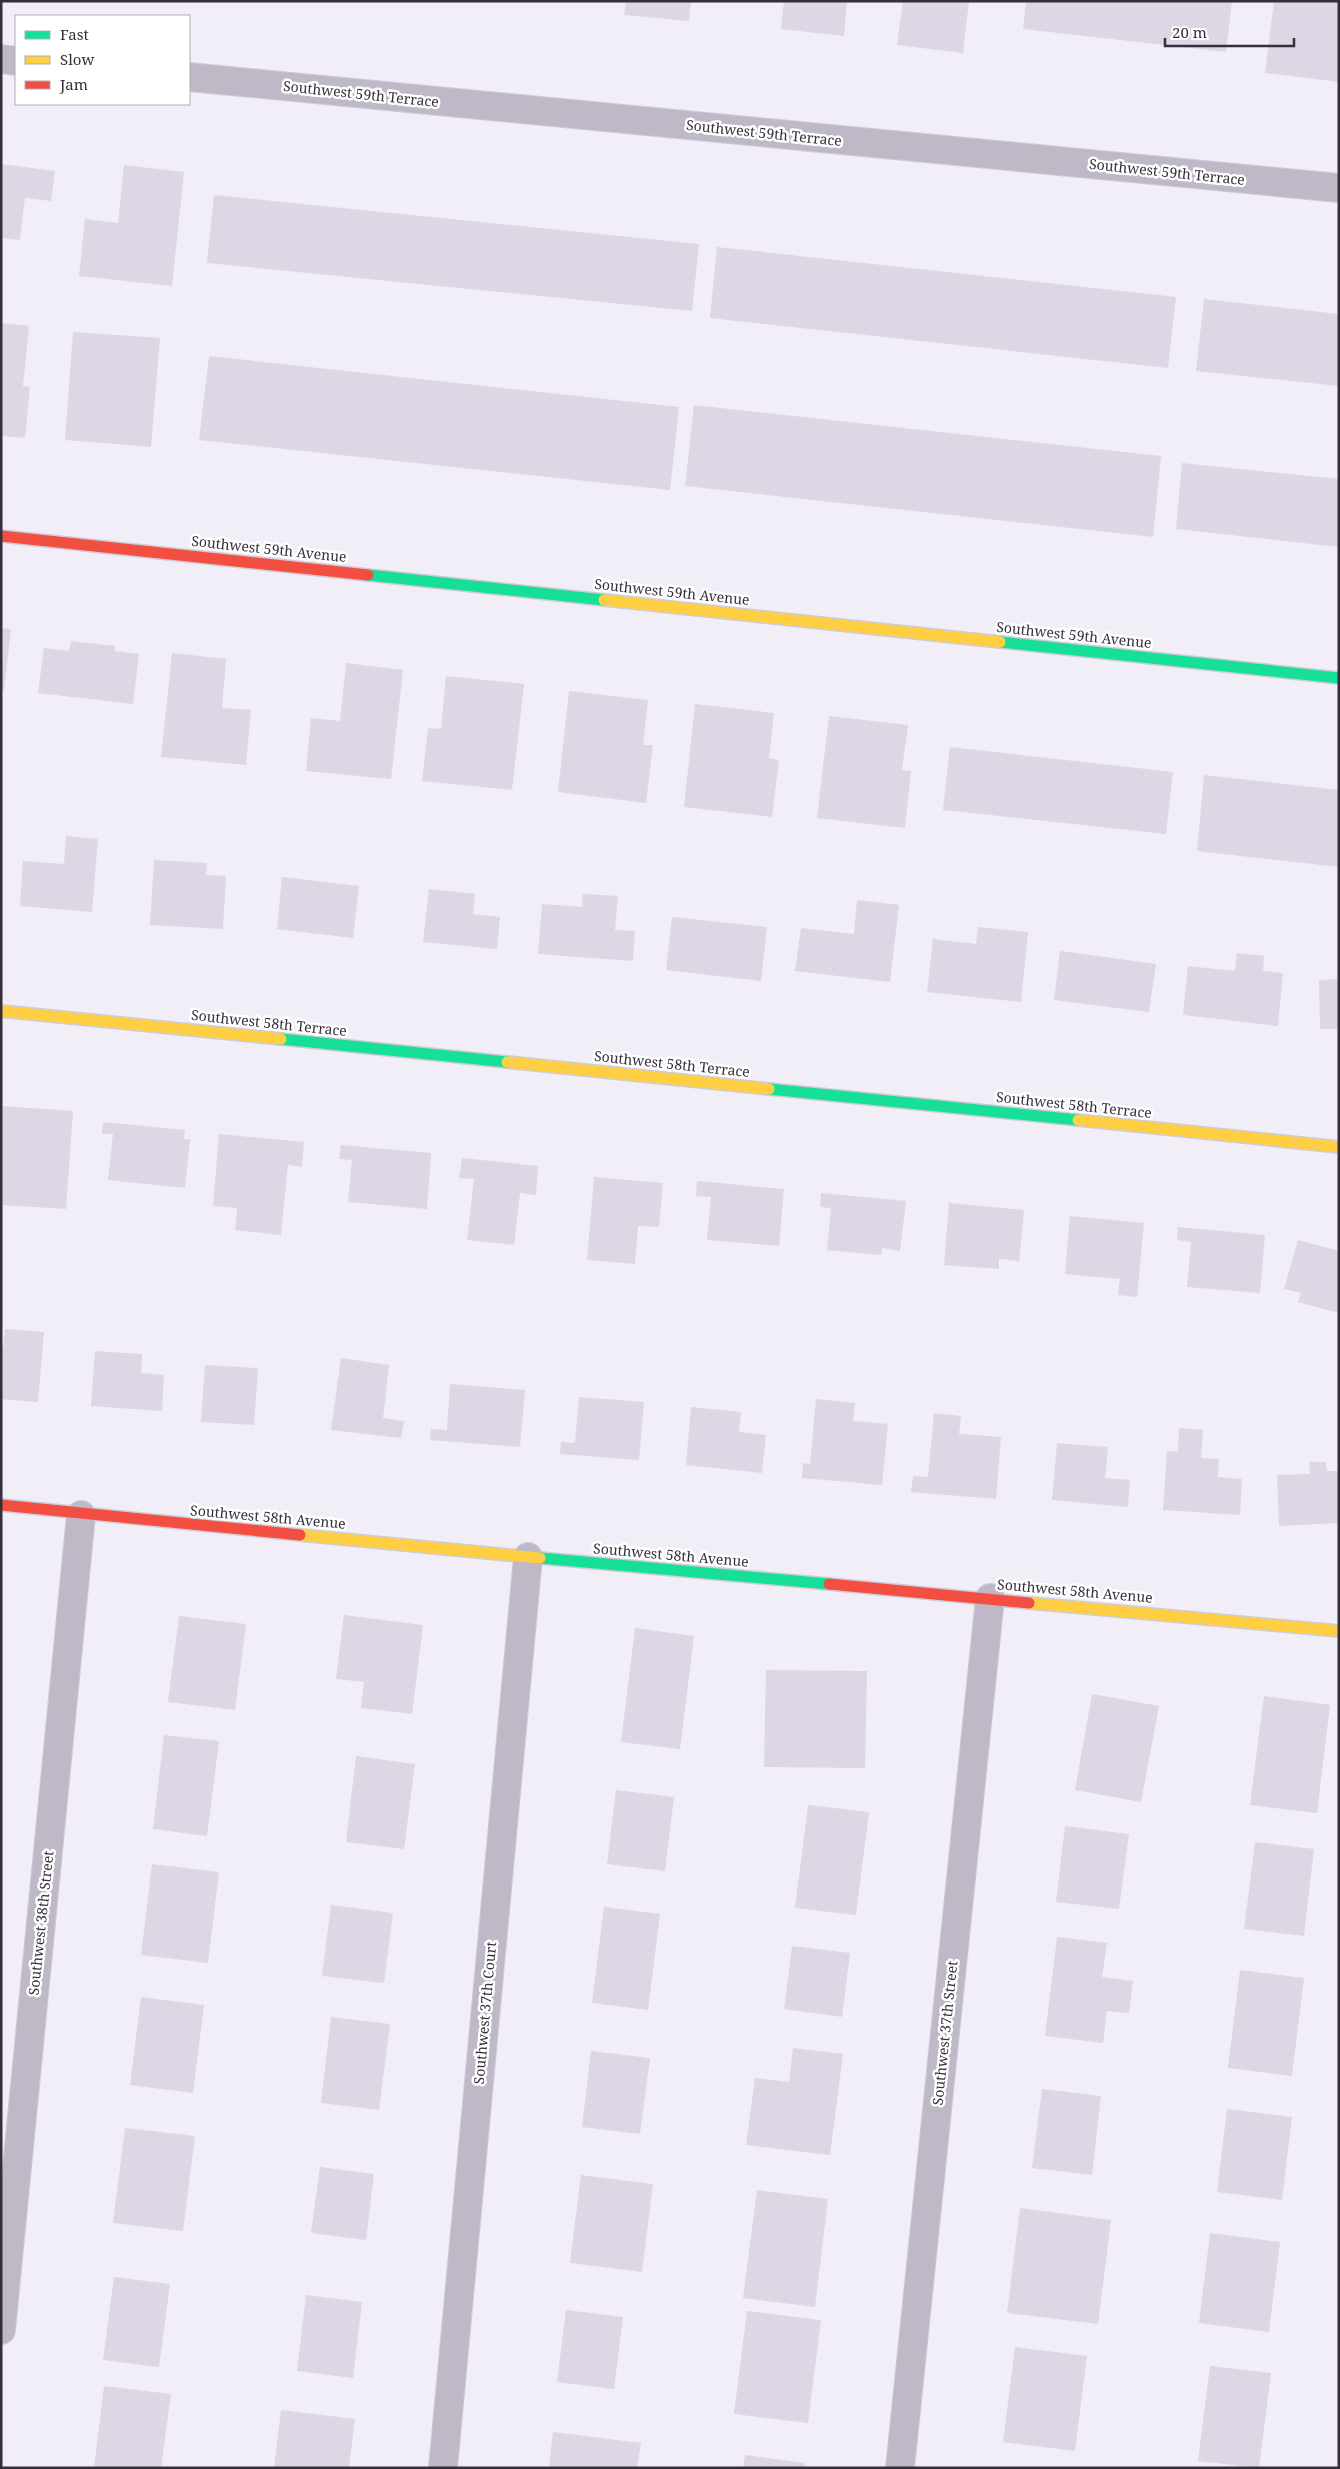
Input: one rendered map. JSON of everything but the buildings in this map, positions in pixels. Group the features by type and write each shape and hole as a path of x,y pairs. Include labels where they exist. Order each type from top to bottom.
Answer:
{"street":[{"path":"1,59 15,61"},
{"name":"Southwest 59th Terrace","path":"190,77 1339,188"},
{"name":"Southwest 59th Avenue","path":"1,536 1339,678"},
{"name":"Southwest 58th Terrace","path":"1,1010 1339,1147"},
{"name":"Southwest 58th Avenue","path":"1,1505 81,1515 1339,1631"},
{"name":"Southwest 38th Street","path":"1,2330 81,1515"},
{"name":"Southwest 37th Court","path":"443,2468 528,1557"},
{"name":"Southwest 37th Street","path":"900,2468 990,1598"}],"traffic: fast":[{"path":"368,575 604,600"},
{"path":"1000,642 1339,678"},
{"path":"281,1039 507,1062"},
{"path":"769,1089 1078,1120"},
{"path":"540,1558 829,1584"}],"traffic: slow":[{"path":"604,600 1000,642"},
{"path":"1,1011 281,1039"},
{"path":"507,1062 769,1089"},
{"path":"1078,1120 1339,1147"},
{"path":"300,1535 540,1558"},
{"path":"1029,1603 1339,1631"}],"traffic: jam":[{"path":"1,536 368,575"},
{"path":"1,1505 300,1535"},
{"path":"829,1584 1029,1603"}]}
